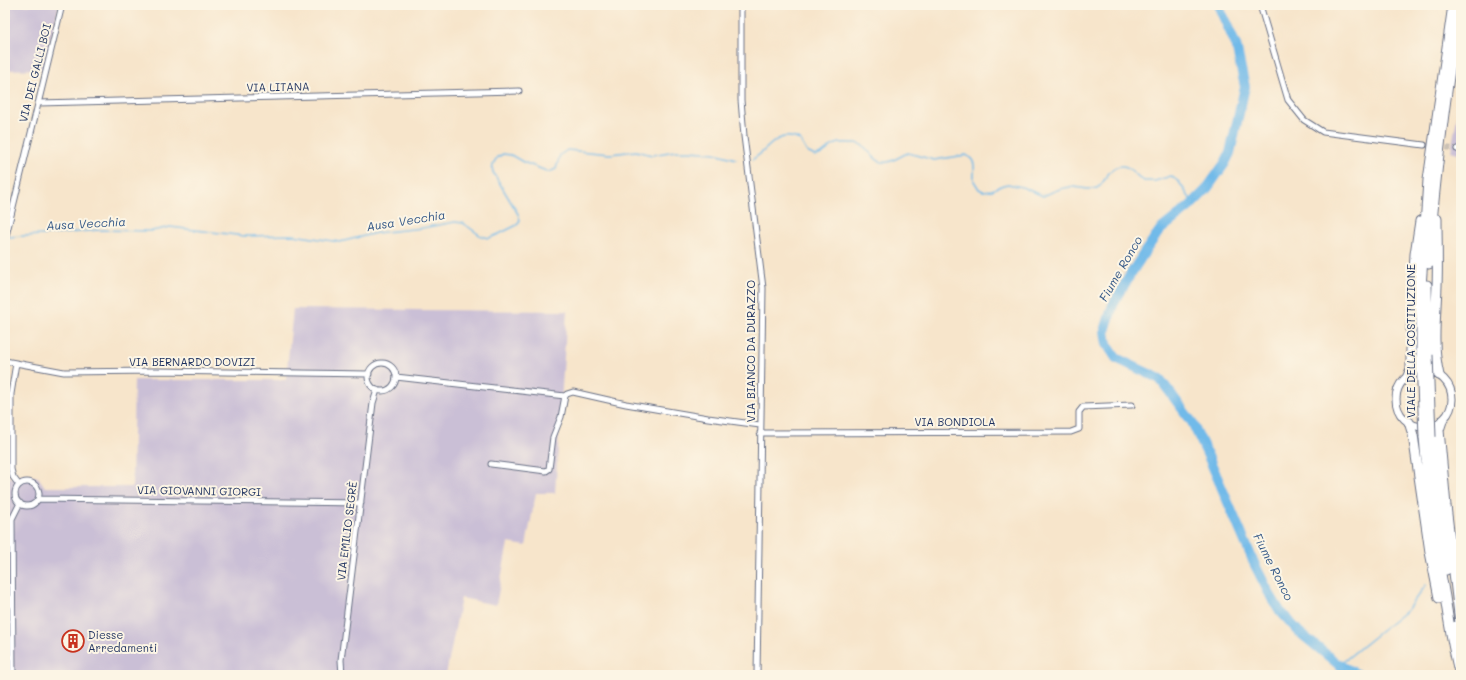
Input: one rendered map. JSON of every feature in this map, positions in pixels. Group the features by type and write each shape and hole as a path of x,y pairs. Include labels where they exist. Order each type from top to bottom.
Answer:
{"highway":[{"name":"VIALE DELLA COSTITUZIONE","path":"1453,5 1428,180 1421,288 1428,437 1428,487 1436,550 1460,675"},
{"name":"VIALE DELLA COSTITUZIONE","path":"1425,356 1432,220 1448,82 1459,5"},
{"path":"1439,158 1441,170 1438,198 1438,269 1435,344 1439,375"},
{"path":"1408,376 1411,369 1411,330 1415,254 1423,194 1428,180"},
{"path":"1442,420 1439,430 1461,631"},
{"path":"1409,422 1413,435 1435,582 1450,646 1455,655"},
{"name":"VIALE DELLA COSTITUZIONE","path":"1428,437 1453,615 1461,646"}],"street":[{"name":"VIA DEI GALLI BOI","path":"5,240 62,5"},
{"name":"VIA BIANCO DA DURAZZO","path":"741,5 741,100 762,288 757,675"},
{"path":"1260,5 1288,100 1304,120 1324,132 1424,145"},
{"name":"VIA LITANA","path":"38,103 519,92"},
{"name":"VIA BERNARDO DOVIZI","path":"5,361 64,372 369,374"},
{"path":"16,363 11,394 11,470 13,478 19,485"},
{"path":"376,365 389,365 394,369 396,377 395,383 389,390 377,390 369,383 369,374 371,369 376,365"},
{"path":"1416,372 1432,372 1439,375 1450,387 1452,394 1452,402 1447,415 1434,425 1426,427 1417,426 1409,422 1398,411 1396,403 1396,395 1402,381 1416,372"},
{"path":"396,377 565,396 573,392 626,404 760,425"},
{"name":"VIA EMILIO SEGRÈ","path":"342,675 341,660 374,403 377,390"},
{"path":"491,464 546,471 549,469 553,437 565,396"},
{"path":"1452,402 1461,403"},
{"name":"VIA BONDIOLA","path":"760,433 1070,432 1079,429 1079,412 1083,407 1132,405"},
{"path":"26,482 34,484 38,491 38,498 33,504 23,505 16,498 15,494 19,485 26,482"},
{"name":"VIA GIOVANNI GIORGI","path":"38,498 361,503"},
{"path":"13,675 12,519 20,503"}],"shaded area":[{"path":"5,5 59,5 43,69 5,70"},
{"path":"1461,95 1461,154 1451,151"},
{"path":"293,309 567,311 555,493 536,493 526,546 508,543 496,605 461,598 446,675 5,675 5,401 7,401 9,478 25,475 38,477 45,487 132,487 134,380 286,380"}],"waterway":[{"name":"Fiume Ronco","path":"1218,5 1236,45 1245,87 1230,153 1225,163 1206,190 1189,207 1160,230 1146,250 1113,305 1105,331 1107,344 1116,358 1160,379 1192,422 1255,565 1280,611 1299,632 1339,665 1359,675"},
{"name":"Ausa Vecchia","path":"753,159 774,142 785,137 792,137 800,140 807,152 815,156 821,154 838,143 860,144 879,161 885,162 908,153 934,160 966,155 970,157 974,163 974,181 979,189 983,191 992,190 1008,184 1022,187 1043,196 1068,187 1091,189 1097,188 1113,169 1124,166 1144,181 1155,181 1171,176 1179,182 1193,203"},
{"name":"Ausa Vecchia","path":"7,237 98,230 152,231 170,227 245,236 293,235 340,242 376,233 422,228 455,222 463,223 481,236 489,238 517,225 520,220 493,172 495,161 503,154 511,155 523,162 549,172 556,169 560,155 567,150 610,154 636,151 652,155 675,151 691,151 715,153 736,159"},
{"path":"1456,539 1461,530"},
{"path":"1339,665 1407,610 1426,585"}],"tunnel":[{"path":"1424,145 1457,149"}],"place":[{"name":"Diesse Arredamenti","path":"73,641"}]}
